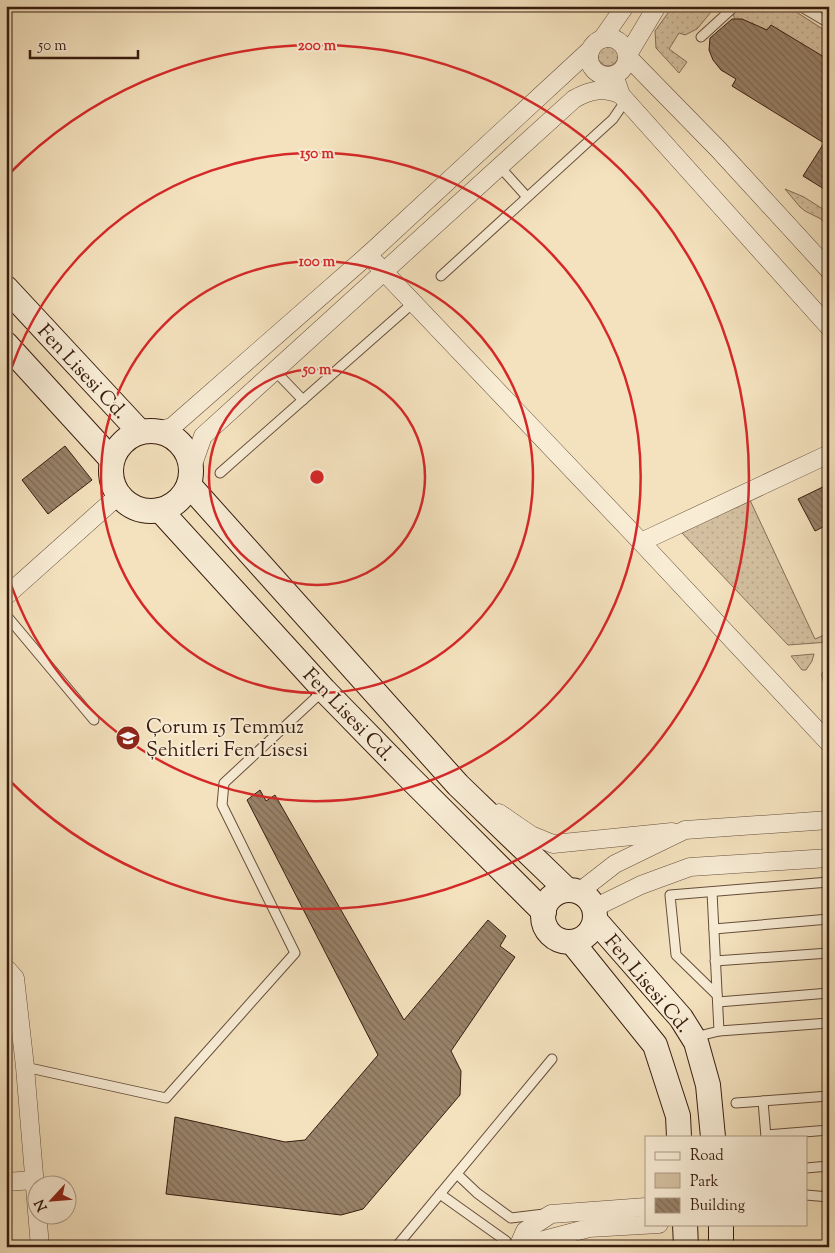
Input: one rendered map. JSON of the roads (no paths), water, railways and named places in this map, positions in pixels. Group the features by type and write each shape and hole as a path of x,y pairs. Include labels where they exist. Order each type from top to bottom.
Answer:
{"street":[{"path":"625,6 589,55 592,67 596,72 610,75 624,97 829,327"},
{"path":"657,6 627,56 624,68 610,75 592,91 574,100 204,436 191,476 178,502 160,510 143,510 128,504 119,495 111,476 112,460 122,442 149,431 172,427 368,255 596,44 611,38 617,40 626,49 627,56 718,149 829,270"},
{"path":"592,91 613,92 624,97"},
{"path":"368,255 825,733"},
{"name":"Fen Lisesi Cd.","path":"6,288 149,431"},
{"name":"Fen Lisesi Cd.","path":"6,344 112,460"},
{"path":"149,431 174,437 187,450 191,476"},
{"path":"641,542 829,454"},
{"name":"Fen Lisesi Cd.","path":"191,476 458,785 584,902 681,1018 693,1037 703,1063 708,1085 713,1136"},
{"path":"6,596 119,495"},
{"name":"Fen Lisesi Cd.","path":"160,510 324,690 544,912"},
{"path":"458,785 531,835 553,844 685,830 829,820"},
{"path":"584,902 615,864 685,830"},
{"path":"584,902 592,928 587,935 580,940 572,942 550,934 544,920 544,912 546,904 559,892 584,902 641,885 690,867 829,858"},
{"name":"Fen Lisesi Cd.","path":"572,942 655,1045 678,1116 679,1136"},
{"path":"6,968 15,978 25,1067 34,1176"},
{"path":"6,1182 28,1180"},
{"path":"518,1247 525,1231 552,1214 645,1206"},
{"path":"533,1247 540,1241 588,1228 645,1225"},
{"path":"38,1226 40,1247"},
{"path":"685,1226 686,1247"},
{"path":"721,1226 721,1247"}],"lane":[{"path":"701,37 735,6"},
{"path":"800,6 829,23"},
{"path":"441,276 613,119 624,97"},
{"path":"500,167 527,197"},
{"path":"220,473 414,302"},
{"path":"275,371 303,400"},
{"path":"6,614 94,720"},
{"path":"829,673 827,675 829,685"},
{"path":"25,1067 166,1098 295,953 222,805 224,783 324,690"},
{"path":"829,882 670,895 676,955 718,998 829,993"},
{"path":"712,892 719,1031"},
{"path":"714,929 829,919"},
{"path":"716,961 829,953"},
{"path":"693,1037 719,1031 829,1023"},
{"path":"396,1247 552,1059"},
{"path":"736,1103 829,1096"},
{"path":"763,1101 766,1136 829,1130"},
{"path":"808,1168 829,1166"},
{"path":"457,1174 477,1193 511,1218 552,1214"},
{"path":"440,1194 506,1242 507,1247"},
{"path":"808,1195 829,1197"}],"place":[{"name":"Çorum 15 Temmuz Şehitleri Fen Lisesi","path":"128,738"}]}
